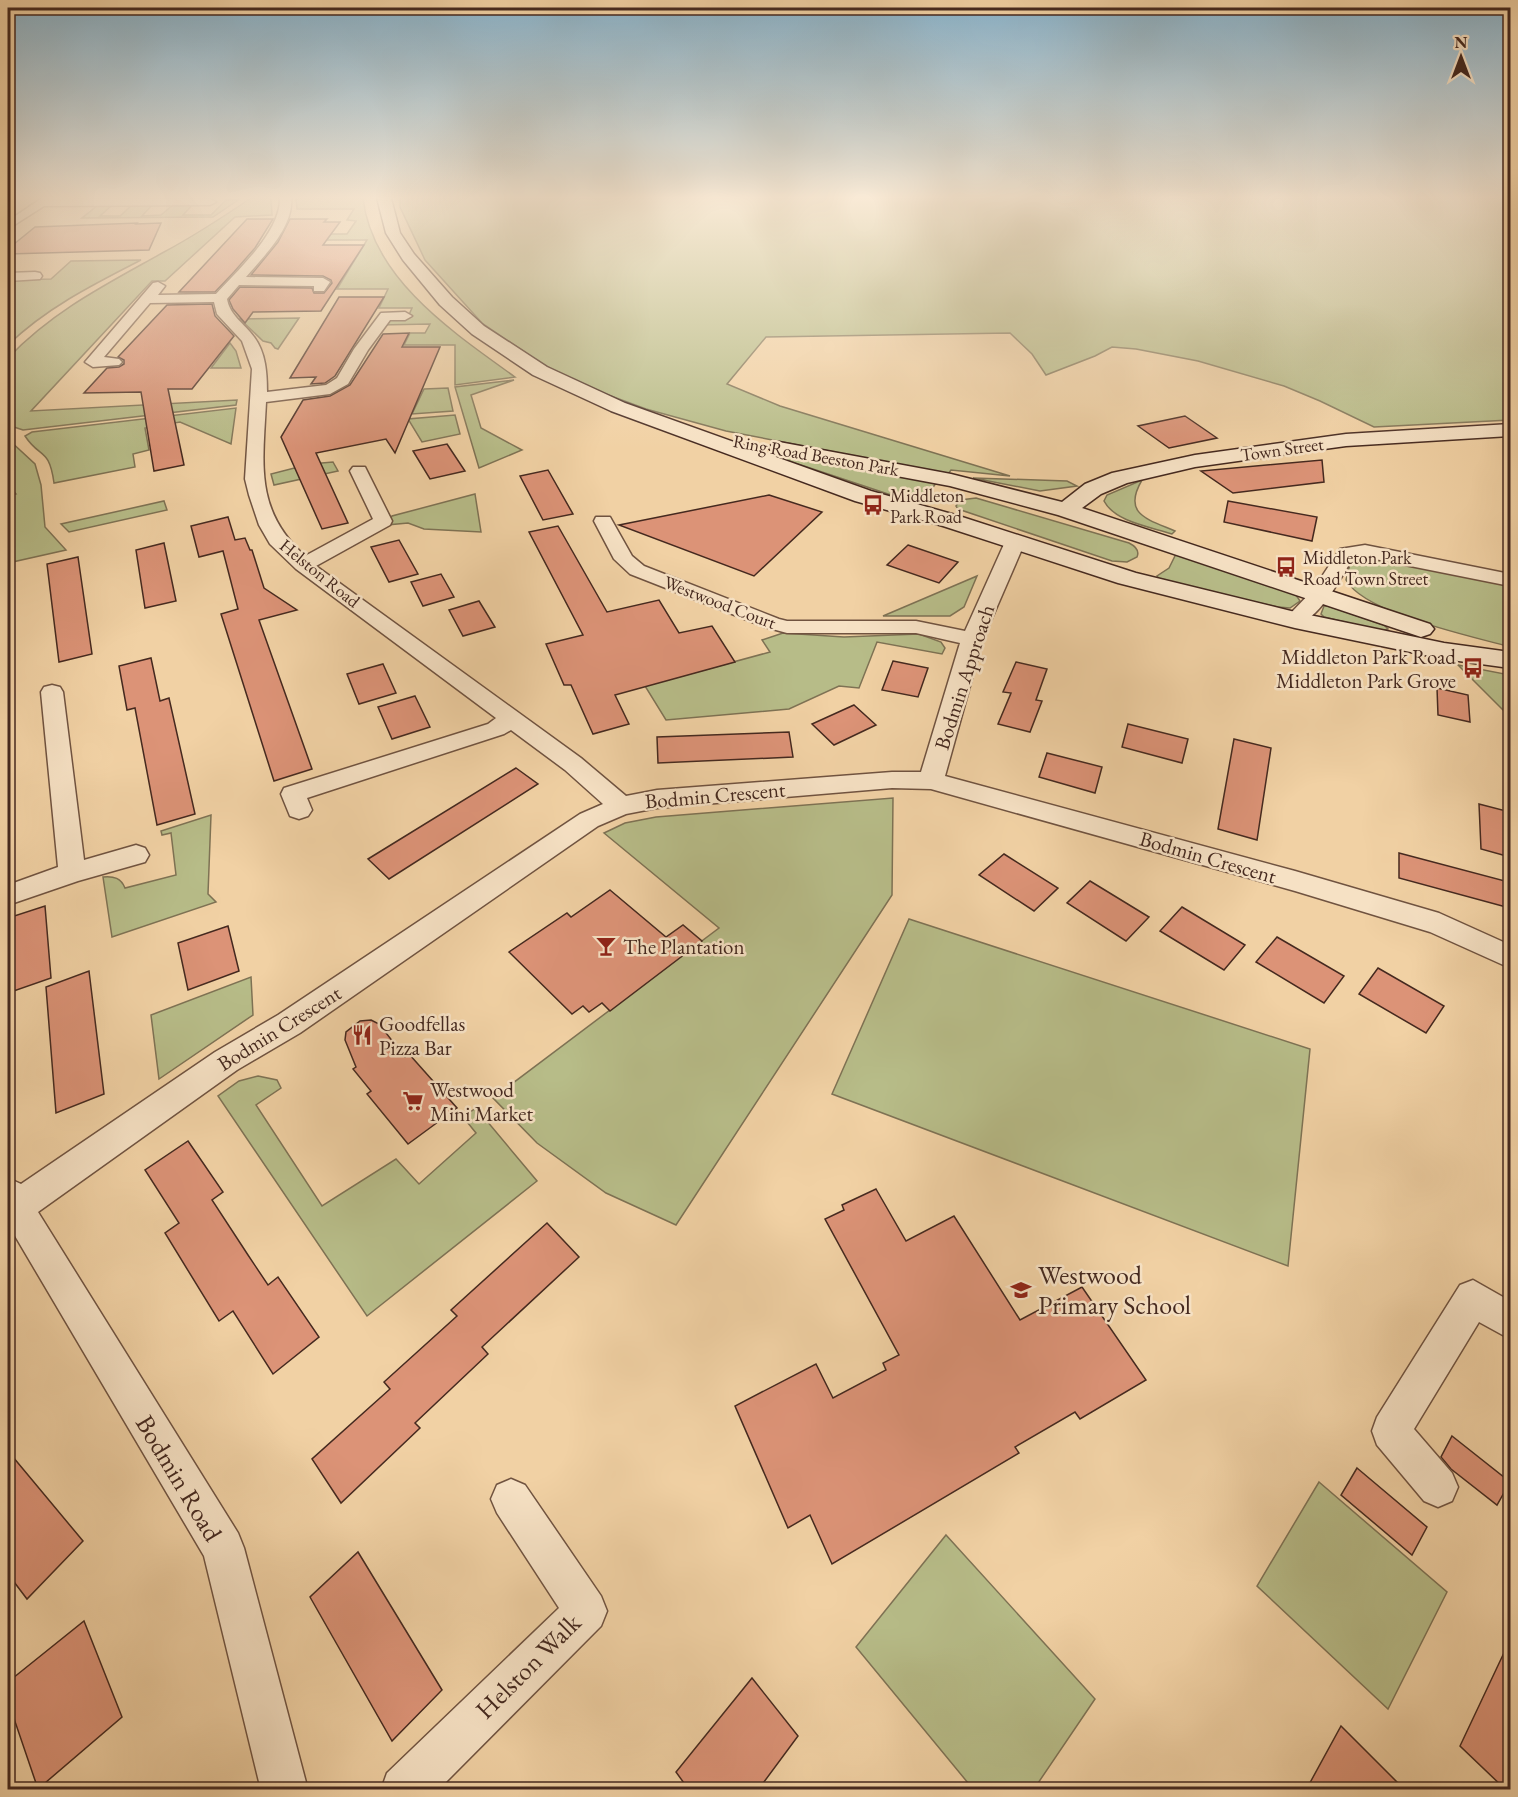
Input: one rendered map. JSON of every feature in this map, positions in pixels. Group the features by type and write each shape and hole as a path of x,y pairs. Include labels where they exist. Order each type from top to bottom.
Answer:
{"street":[{"path":"146,299 220,298 236,282"},
{"path":"311,282 323,282 319,288"},
{"name":"Ring Road Beeston Park","path":"429,282 446,301 503,349 554,378 618,407 863,496 951,520 1015,542"},
{"path":"114,362 93,362 158,286"},
{"name":"Helston Road","path":"220,298 222,311 249,340 260,369 254,479 268,525 280,544 303,565 573,764 621,806"},
{"path":"260,398 330,389 344,381 362,349 386,316 405,316"},
{"name":"Town Street","path":"1066,510 1093,489 1120,478 1195,461 1346,440 1510,430"},
{"name":"Ring Road Beeston Park","path":"689,432 978,486 1066,510"},
{"path":"303,565 382,521 359,471"},
{"path":"951,520 946,503 954,493 978,486"},
{"path":"1066,510 1321,594 1510,660"},
{"name":"Westwood Court","path":"603,521 624,559 637,570 772,623 787,627 916,627 972,639"},
{"path":"1015,542 1127,578 1295,620 1444,651 1510,660"},
{"name":"Bodmin Approach","path":"931,780 972,639 1015,542"},
{"path":"1127,578 1157,562 1162,543"},
{"path":"1295,620 1321,594 1347,553 1365,551 1510,580"},
{"path":"52,692 72,873"},
{"path":"299,810 293,794 496,729 512,718"},
{"name":"Bodmin Crescent","path":"11,1201 226,1061 289,1024 589,820 621,806 680,797 892,780 931,780 1439,924 1510,957"},
{"path":"8,895 72,873 136,855"},
{"name":"Bodmin Road","path":"11,1201 223,1548 285,1790"},
{"path":"1438,1487 1391,1431 1473,1298 1510,1321"},
{"name":"Helston Walk","path":"404,1790 586,1611 511,1499"}],"green space":[{"path":"8,282 100,282 38,319 8,345"},
{"path":"111,282 151,282 31,411 237,400 236,405 23,430 14,427 8,419 8,358 44,326"},
{"path":"341,282 402,282 442,322 515,377 455,385 455,345 404,345 410,333 425,333 430,324 380,325 383,320 407,319 412,308 379,308 388,289 337,289"},
{"path":"445,282 1510,282 1510,420 1374,427 1284,386 1198,361 1136,349 1112,347 1046,375 1032,354 1010,333 766,337 727,384 780,406 1010,476 951,470 948,474 726,431 646,409 584,386 542,364 482,323"},
{"path":"299,318 278,349 271,343 263,341 240,319"},
{"path":"230,343 236,351 241,368 211,368"},
{"path":"514,380 471,395 481,428 522,450 479,468 455,387"},
{"path":"448,388 453,411 412,414 424,389"},
{"path":"236,408 231,444 180,422 145,428 149,450 133,454 135,467 54,483 47,458 25,436 32,432"},
{"path":"455,415 460,434 422,442 408,419"},
{"path":"8,439 35,464 41,485 45,527 66,550 8,563 8,497 16,494 8,485"},
{"path":"778,454 936,483 921,505 771,455"},
{"path":"333,462 338,471 274,485 271,474 310,464"},
{"path":"973,478 1067,481 1077,486 1040,491"},
{"path":"1142,480 1137,491 1136,508 1147,519 1175,531 1172,534 1125,519 1109,508 1104,501 1107,495"},
{"path":"475,494 481,532 424,529 408,523 386,525 392,516"},
{"path":"976,498 1129,543 1136,548 1137,557 1127,562 1112,561 958,509 956,506 960,500"},
{"path":"164,501 167,510 69,532 61,524"},
{"path":"1176,554 1296,595 1300,601 1290,608 1278,607 1160,581 1157,576 1169,568"},
{"path":"1361,557 1510,584 1510,647 1421,622 1374,603 1357,592 1346,580 1351,560"},
{"path":"977,576 964,607 950,616 883,616"},
{"path":"1324,606 1384,625 1388,629 1382,631 1324,617 1321,614"},
{"path":"783,633 844,637 919,634 941,642 945,648 942,654 877,642 859,688 839,686 789,709 666,720 645,686 770,652 762,640"},
{"path":"1458,665 1510,675 1510,717"},
{"path":"893,798 892,895 676,1225 606,1193 537,1143 493,1098 719,928 604,833 625,823 656,817"},
{"path":"211,815 208,894 216,902 112,937 103,877 117,878 125,888 176,875 171,833 162,835 161,831"},
{"path":"909,919 1310,1049 1288,1266 832,1094"},
{"path":"251,977 253,1015 159,1079 151,1015"},
{"path":"258,1076 277,1080 281,1088 256,1105 322,1206 396,1159 419,1184 476,1133 463,1117 476,1108 537,1181 367,1316 218,1096 239,1081"},
{"path":"1319,1482 1447,1592 1388,1709 1257,1586"},
{"path":"946,1535 1095,1699 1034,1789 973,1789 856,1647"}],"building":[{"path":"188,282 225,282 215,292 179,292"},
{"path":"340,282 321,311 253,312 245,323 233,309 229,300 240,287 312,288 314,293 324,293 332,283"},
{"path":"339,297 384,297 335,376 325,383 311,384 316,377 290,378"},
{"path":"212,304 215,316 234,336 192,389 168,389 184,465 154,471 141,392 84,393 107,368 124,364 124,360 118,357 167,305"},
{"path":"409,333 402,347 440,347 395,453 386,439 316,453 348,523 322,529 281,437 303,400 330,396 350,385 383,334"},
{"path":"1185,416 1217,438 1169,448 1138,426"},
{"path":"447,444 465,471 430,479 413,451"},
{"path":"1322,460 1324,482 1233,493 1201,471"},
{"path":"548,470 573,514 543,520 520,476"},
{"path":"769,495 822,512 754,576 619,525"},
{"path":"1228,501 1317,517 1312,541 1224,522"},
{"path":"228,517 235,540 245,538 252,550 264,588 297,610 259,620 312,769 274,781 221,614 238,609 223,551 199,557 191,526"},
{"path":"558,526 607,612 659,600 679,633 712,626 735,662 615,695 629,724 593,734 571,685 564,685 546,644 583,635 529,532"},
{"path":"399,540 418,574 389,582 371,547"},
{"path":"164,543 176,601 145,608 136,550"},
{"path":"908,545 958,562 939,583 887,565"},
{"path":"78,557 92,654 59,662 47,564"},
{"path":"441,574 454,597 423,606 411,582"},
{"path":"479,601 495,627 463,636 449,610"},
{"path":"151,658 160,701 169,698 195,814 157,825 135,708 127,710 119,666"},
{"path":"893,661 928,668 918,697 882,690"},
{"path":"1016,662 1047,669 1036,700 1042,701 1030,732 998,724 1011,693 1003,692"},
{"path":"383,664 396,693 359,704 347,674"},
{"path":"1437,688 1468,695 1470,722 1438,715"},
{"path":"415,696 430,727 392,739 378,707"},
{"path":"854,705 876,725 834,745 812,724"},
{"path":"1128,724 1188,739 1182,763 1122,747"},
{"path":"789,732 793,757 658,763 657,737"},
{"path":"1234,739 1271,748 1257,840 1218,829"},
{"path":"1047,753 1102,767 1095,793 1039,777"},
{"path":"516,768 538,784 389,879 368,859"},
{"path":"1479,804 1510,812 1510,857 1481,849"},
{"path":"1399,853 1505,881 1506,907 1399,878"},
{"path":"1004,854 1058,888 1034,911 979,875"},
{"path":"1090,881 1149,917 1126,941 1067,903"},
{"name":"The Plantation","path":"610,890 666,937 683,925 702,941 610,1011 602,1003 589,1012 583,1006 572,1014 509,952 567,913 571,917"},
{"path":"45,906 51,978 8,993 8,918"},
{"path":"1182,907 1245,945 1224,970 1160,931"},
{"path":"228,926 239,971 188,990 178,943"},
{"path":"1277,937 1344,976 1324,1003 1256,962"},
{"path":"1378,968 1444,1006 1426,1033 1359,994"},
{"path":"89,971 104,1094 56,1113 46,987"},
{"path":"371,1020 379,1024 405,1057 409,1054 457,1108 408,1144 367,1094 371,1091 353,1069 356,1067 345,1040 346,1032 360,1021"},
{"path":"188,1141 223,1192 212,1200 268,1285 278,1277 319,1337 273,1374 233,1311 219,1321 165,1233 179,1223 145,1170"},
{"path":"876,1189 906,1241 954,1216 1020,1320 1082,1287 1146,1380 1080,1419 1075,1412 1015,1447 1019,1453 832,1564 810,1515 788,1528 735,1406 816,1364 833,1398 886,1370 883,1363 899,1355 825,1219 844,1210 842,1205"},
{"path":"547,1223 579,1257 482,1347 488,1354 415,1423 420,1428 341,1503 312,1459 390,1389 384,1382 457,1316 451,1310"},
{"path":"1452,1436 1510,1482 1497,1505 1451,1469 1441,1457"},
{"path":"8,1451 83,1541 27,1599 8,1574"},
{"path":"1357,1468 1427,1527 1412,1555 1341,1495"},
{"path":"358,1552 442,1690 392,1741 310,1597"},
{"path":"84,1621 122,1717 38,1789 8,1701 8,1682"},
{"path":"1510,1640 1510,1790 1506,1790 1460,1746"},
{"path":"752,1678 798,1736 758,1790 689,1790 676,1772"},
{"path":"1341,1726 1405,1790 1306,1790"}],"place":[{"name":"Middleton Park Road","path":"873,505"},
{"name":"Middleton Park Road Town Street","path":"1286,567"},
{"name":"Middleton Park Road Middleton Park Grove","path":"1473,668"},
{"name":"The Plantation","path":"606,946"},
{"name":"Goodfellas Pizza Bar","path":"362,1035"},
{"name":"Westwood Mini Market","path":"413,1101"},
{"name":"Westwood Primary School","path":"1021,1290"}]}
